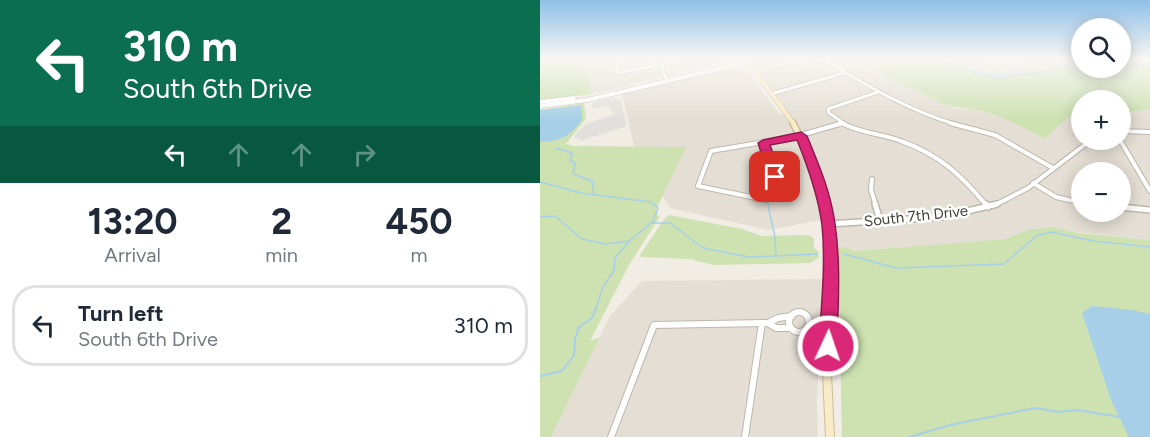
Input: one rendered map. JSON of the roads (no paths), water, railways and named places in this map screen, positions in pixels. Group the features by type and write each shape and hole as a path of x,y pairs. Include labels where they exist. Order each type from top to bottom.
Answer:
{"main road":[{"path":"761,79 801,136 819,180 828,224 831,252 827,364 830,437"}],"street":[{"path":"771,94 822,79"},
{"path":"856,79 938,118 995,135 1053,168"},
{"path":"540,104 666,80"},
{"path":"879,92 828,109 829,113 843,123 903,141 947,164 962,176 988,207"},
{"path":"763,143 775,177 771,195 766,200 698,186 711,152 801,136 843,123"},
{"path":"1131,131 1150,132"},
{"name":"South 7th Drive","path":"828,224 963,214 988,207 1007,200 1077,150"},
{"path":"1126,150 1150,191"},
{"path":"872,179 872,190 880,220"},
{"path":"1033,183 1056,197 1071,200"},
{"path":"1131,208 1150,210"},
{"path":"611,437 654,325 765,323 797,313 803,313 808,317 808,323 801,332 791,328 776,328 765,323"},
{"path":"791,328 789,321 792,316"},
{"path":"746,436 765,323"},
{"path":"808,323 829,323"}],"water":[{"path":"582,105 582,120 573,130 554,141 540,142 540,110"},
{"path":"1092,306 1150,314 1150,437 1129,437 1111,400 1082,313"}],"waterway":[{"path":"556,148 572,153 570,161 575,163 573,174 592,181 594,195"},
{"path":"540,182 594,195"},
{"path":"594,195 651,202 658,208 652,223 670,223 703,248 748,257 776,256"},
{"path":"768,205 775,237 776,256"},
{"path":"540,217 555,216 582,239 606,244 630,241"},
{"path":"630,241 651,223"},
{"path":"844,254 896,268 1004,264 1036,236 1051,232 1093,241 1150,247"},
{"path":"596,308 603,287 614,270 615,258 630,241"},
{"path":"776,256 818,254"},
{"path":"540,376 562,371 574,355 575,339 579,327 593,317 596,307"},
{"path":"910,437 950,425 1035,408 1059,412 1077,410 1120,417"}]}
